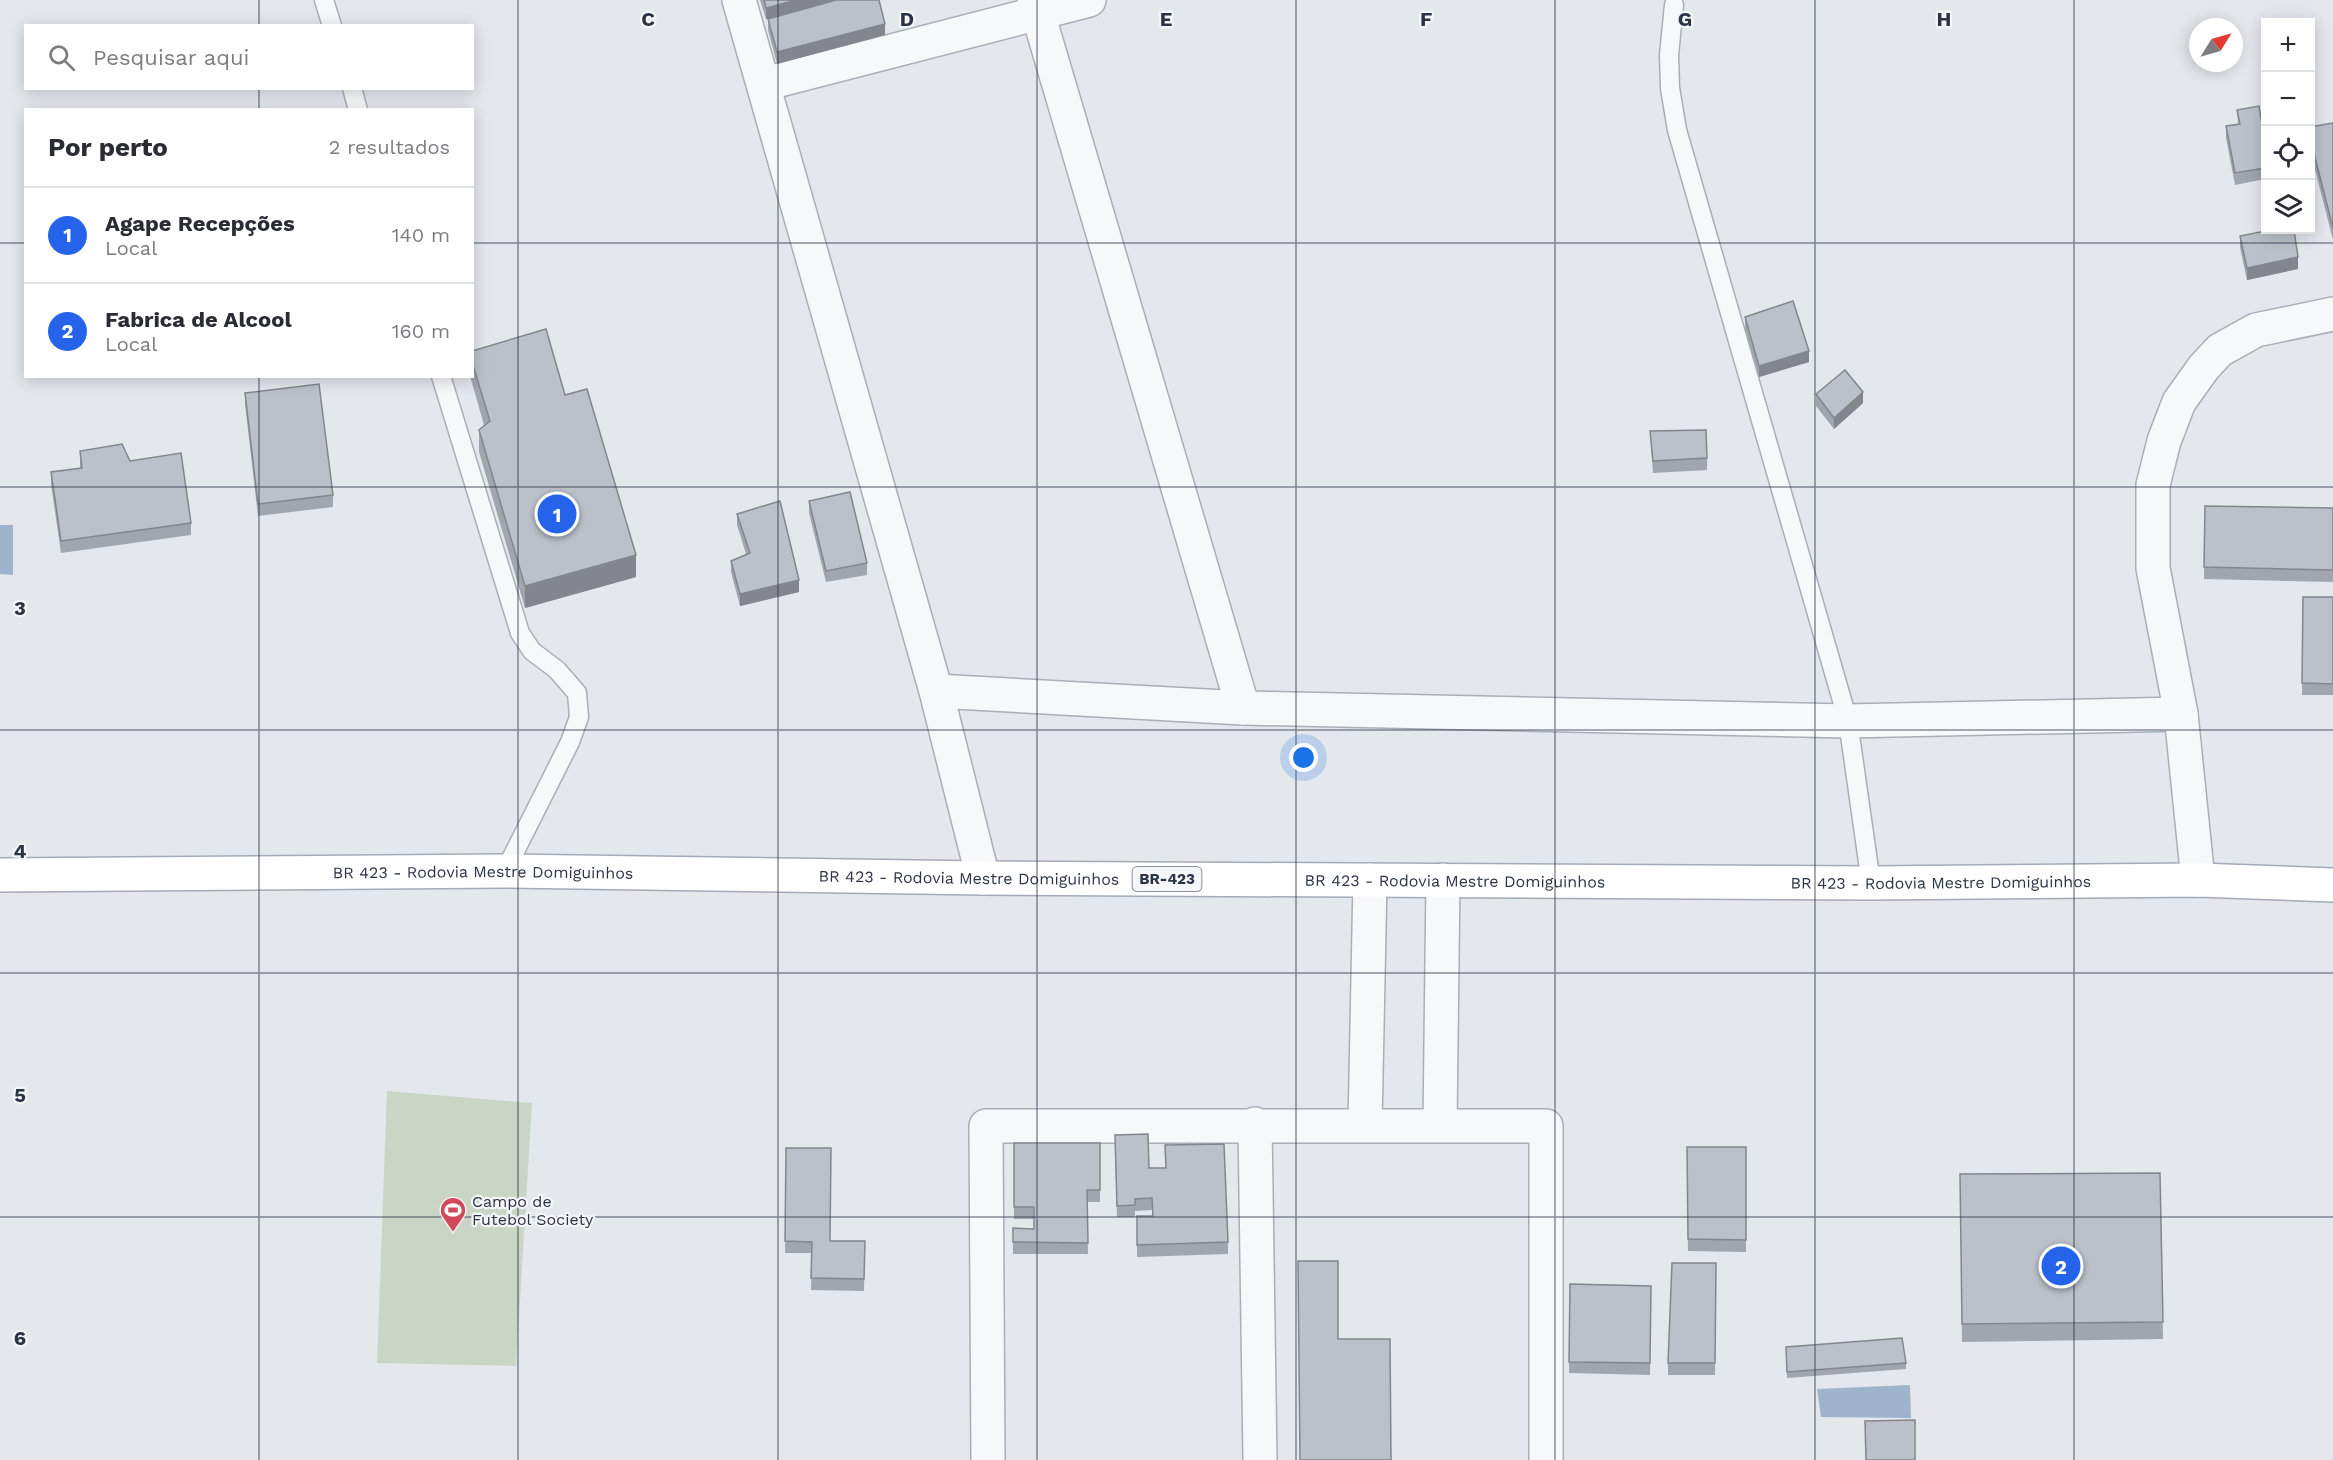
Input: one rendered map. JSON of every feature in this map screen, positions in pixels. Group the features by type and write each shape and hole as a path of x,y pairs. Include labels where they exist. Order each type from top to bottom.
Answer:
{"main road":[{"name":"BR 423 - Rodovia Mestre Domiguinhos","path":"0,875 506,871 982,878 1870,883 2198,880 2333,885"}],"street":[{"path":"739,0 936,691 982,878"},
{"path":"764,84 1036,7 1089,0"},
{"path":"1036,7 1243,708"},
{"path":"2198,880 2181,714 2153,568 2153,485 2164,441 2180,402 2204,367 2220,350 2256,330 2333,314"},
{"path":"936,691 1243,708 1848,721 2181,714"},
{"path":"1365,1125 1371,880"},
{"path":"1440,1125 1443,880"},
{"path":"1255,1124 1260,1460"},
{"path":"988,1460 986,1126 1255,1124 1546,1126 1546,1460"}],"lane":[{"path":"324,0 331,24"},
{"path":"1674,4 1669,55 1677,130 1848,721 1870,883"},
{"path":"353,90 357,108"},
{"path":"442,378 520,633 532,651 557,670 577,693 579,717 570,742 506,871"}],"green space":[{"name":"Campo de Futebol Society","path":"387,1091 532,1103 516,1366 377,1363"}],"water":[{"path":"0,525 13,525 13,575 0,574"},
{"path":"1910,1385 1911,1418 1821,1417 1817,1389"}],"building":[{"path":"764,0 796,0 766,8"},
{"path":"836,0 879,0 885,24 777,52 768,19"},
{"path":"2259,106 2261,169 2235,173 2226,126 2240,124 2237,110"},
{"path":"2333,123 2333,228 2315,158 2315,126"},
{"path":"2261,232 2261,234 2295,234 2298,257 2247,268 2240,236"},
{"path":"1793,301 1809,351 1759,366 1745,317"},
{"path":"546,329 565,395 587,389 636,555 525,586 479,430 490,421 474,369 474,350"},
{"path":"1845,370 1863,392 1834,418 1816,394"},
{"path":"319,384 333,495 258,504 245,393"},
{"path":"1706,430 1707,458 1653,461 1650,431"},
{"path":"122,444 130,461 181,453 191,523 61,541 51,472 82,468 80,451"},
{"path":"850,492 867,563 826,571 809,501"},
{"path":"780,501 799,580 740,594 731,561 750,553 737,514"},
{"path":"2205,506 2333,508 2333,570 2204,567"},
{"path":"2303,597 2333,597 2333,684 2302,683"},
{"path":"1148,1134 1149,1168 1166,1168 1165,1145 1224,1144 1228,1242 1137,1245 1137,1216 1153,1216 1152,1198 1135,1199 1135,1205 1117,1206 1115,1135"},
{"path":"1014,1143 1100,1143 1100,1190 1087,1190 1088,1243 1013,1242 1013,1228 1034,1229 1034,1207 1014,1207"},
{"path":"1687,1147 1746,1147 1746,1240 1688,1239"},
{"path":"786,1148 831,1148 830,1241 865,1241 864,1279 811,1278 812,1242 785,1241"},
{"path":"2160,1173 2163,1322 1962,1324 1960,1174"},
{"path":"1298,1261 1338,1261 1338,1339 1390,1339 1391,1460 1300,1460"},
{"path":"1672,1263 1716,1263 1715,1363 1668,1363"},
{"path":"1570,1284 1651,1286 1650,1363 1569,1362"},
{"path":"1902,1338 1906,1363 1787,1372 1786,1347"},
{"path":"1915,1420 1915,1460 1866,1460 1865,1421"}],"place":[{"name":"Agape Recepções","path":"557,514"},
{"name":"Campo de Futebol Society","path":"453,1233"},
{"name":"Fabrica de Alcool","path":"2061,1266"}]}
